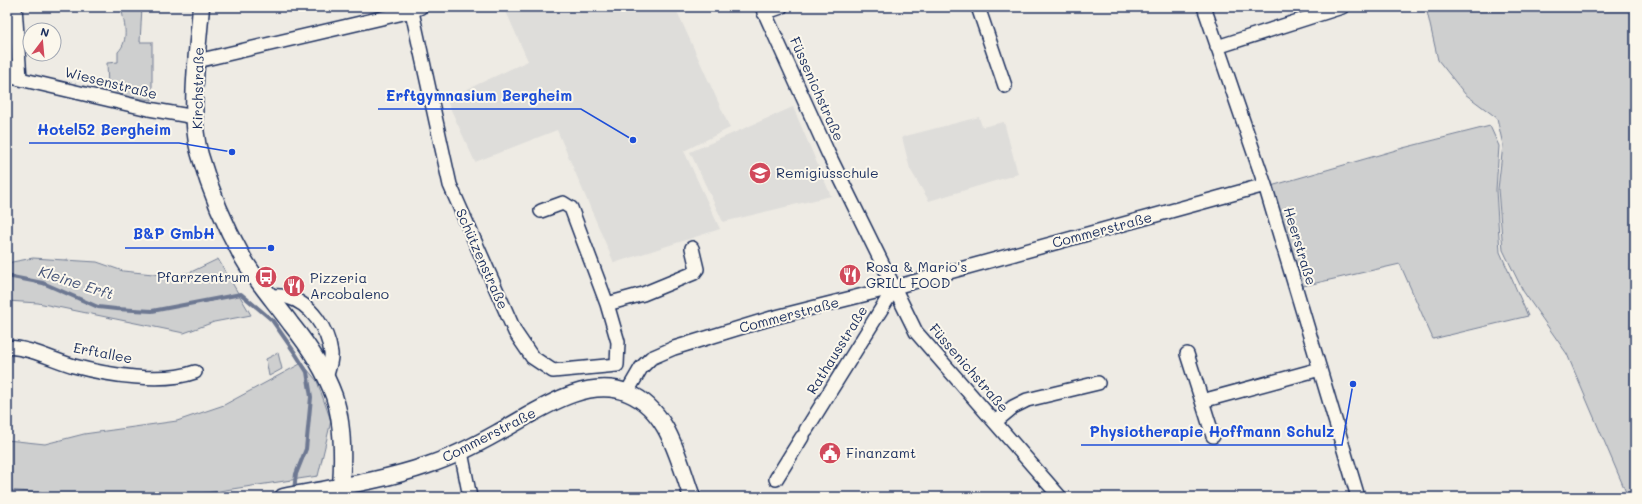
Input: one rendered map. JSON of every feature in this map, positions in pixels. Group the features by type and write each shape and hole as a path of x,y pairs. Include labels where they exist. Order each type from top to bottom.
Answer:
{"main road":[{"name":"Kirchstraße","path":"201,7 195,117 199,154 221,212 243,258 269,296 292,325 326,378 335,398 339,419 342,468 340,492"},
{"name":"Commerstraße","path":"284,497 324,490 340,492 428,465 461,452 546,405 569,395 601,388 627,392"},
{"path":"627,392 647,404 661,418 692,497"}],"street":[{"name":"Wiesenstraße","path":"15,7 14,77 149,109 195,117"},
{"path":"763,10 781,7"},
{"path":"978,7 1005,86"},
{"name":"Heerstraße","path":"1204,7 1265,185 1358,497"},
{"path":"1217,47 1342,7"},
{"path":"197,61 414,8"},
{"name":"Schützenstraße","path":"414,8 450,185 515,332 532,357 553,371 616,365 618,342 607,304"},
{"name":"Füssenichstraße","path":"763,10 828,154 916,332 1060,497"},
{"name":"Commerstraße","path":"627,392 641,368 651,358 674,348 772,318 895,287 1265,185"},
{"path":"541,211 562,202 571,208 607,304 643,294 694,273 697,269 692,248"},
{"name":"Rathausstraße","path":"776,479 895,287"},
{"path":"269,296 286,296 301,302 317,318 324,330 331,354 326,378"},
{"name":"Erftallee","path":"7,347 33,351 74,366 120,374 174,377 185,376 195,372"},
{"path":"1187,354 1213,436"},
{"path":"1202,401 1320,370"},
{"path":"995,422 1013,407 1028,400 1098,384"},
{"path":"461,452 470,497"}],"shaded area":[{"path":"121,7 142,7 140,42 152,42 152,100 128,97 108,88 107,63 118,62 118,52 122,47 125,36 125,25"},
{"path":"504,7 675,7 730,128 684,151 720,229 614,263 557,130 475,162 446,99 528,61"},
{"path":"1426,7 1635,7 1635,497 1628,497 1567,354 1523,291 1503,250 1498,189 1503,145 1497,118 1465,94 1438,60"},
{"name":"Remigiusschule","path":"793,107 831,196 723,222 690,152"},
{"path":"979,117 982,127 1004,122 1018,174 929,201 910,169 902,137"},
{"path":"1490,126 1499,146 1496,190 1500,252 1528,316 1433,339 1400,264 1303,286 1271,186 1403,148"},
{"path":"33,258 97,262 123,271 163,275 189,273 218,259 251,315 214,322 184,333 38,303 7,301 7,263"},
{"path":"278,353 282,369 269,376 266,359"},
{"path":"302,363 317,381 331,421 318,476 179,497 90,497 7,490 7,440 45,444 84,434 177,421 224,405"}],"waterway":[{"name":"Kleine Erft","path":"7,276 43,283 98,307 116,309 152,311 241,294 272,320 307,372 311,397 306,449 296,474 294,490"}],"place":[{"name":"Erftgymnasium Bergheim","path":"633,140"},
{"name":"Hotel52 Bergheim","path":"232,152"},
{"name":"Remigiusschule","path":"760,173"},
{"name":"B&P GmbH","path":"271,248"},
{"name":"Rosa & Mario's GRILL FOOD","path":"850,275"},
{"name":"Pfarrzentrum","path":"266,277"},
{"name":"Pizzeria Arcobaleno","path":"294,286"},
{"name":"Physiotherapie Hoffmann Schulz","path":"1353,384"},
{"name":"Finanzamt","path":"830,453"}]}
